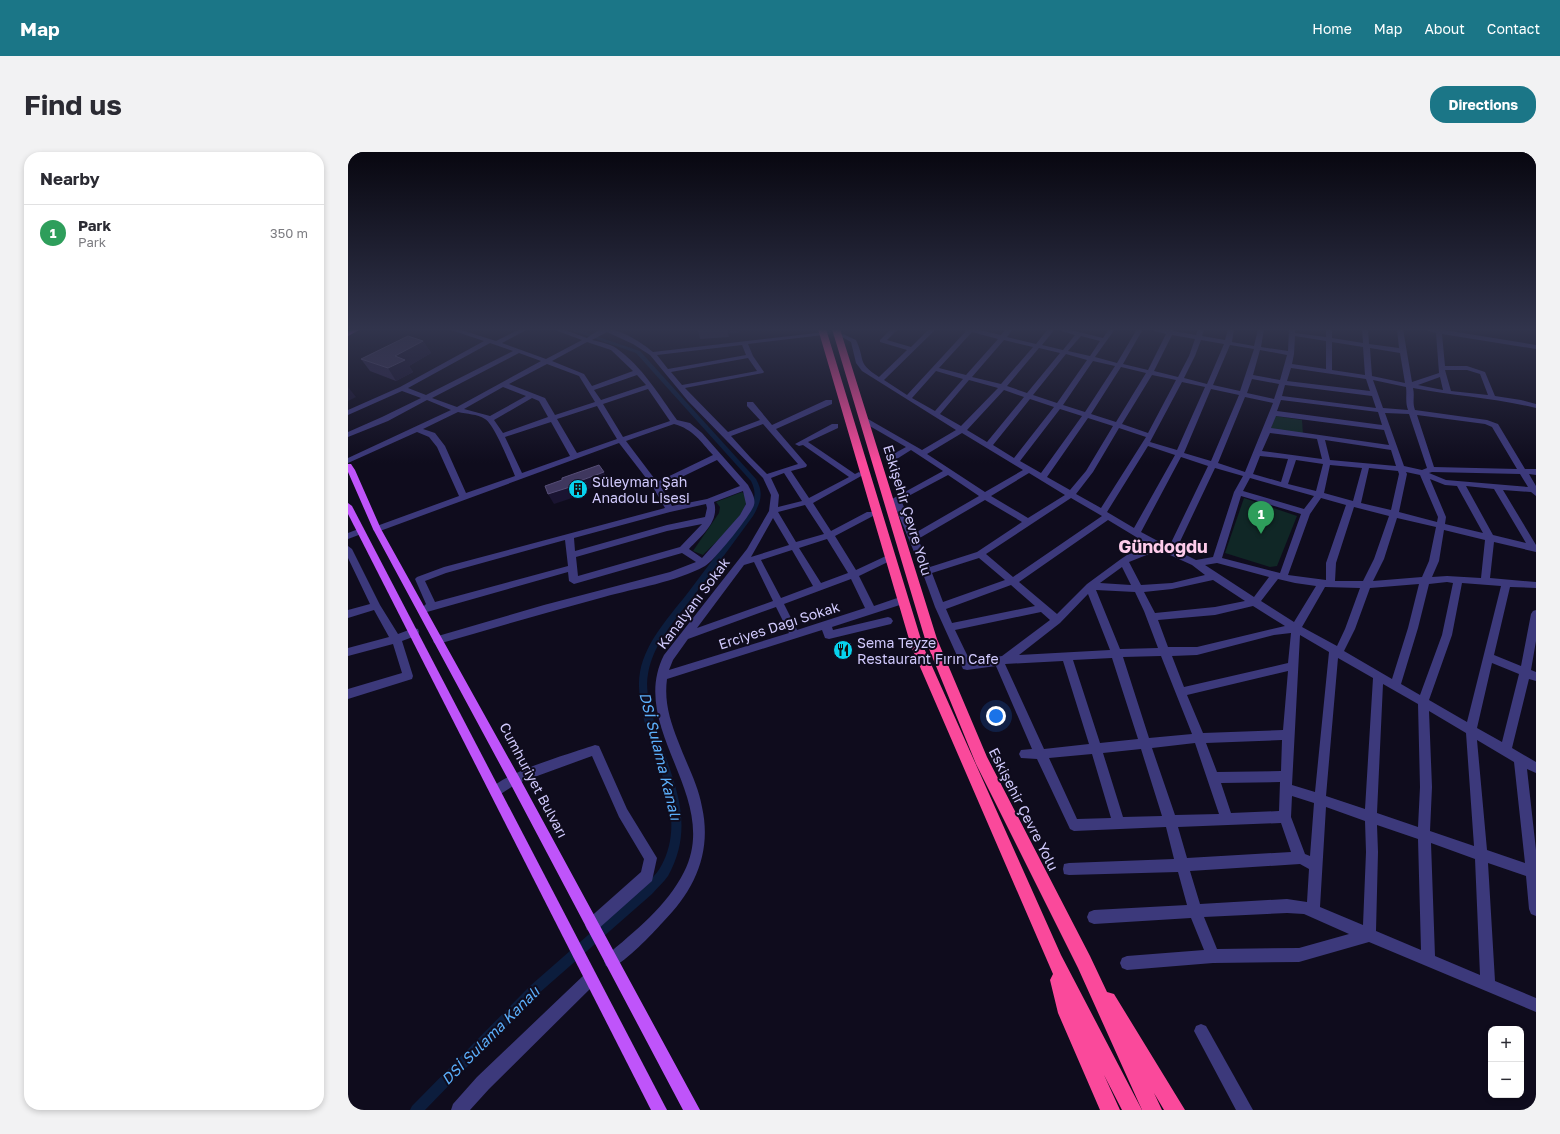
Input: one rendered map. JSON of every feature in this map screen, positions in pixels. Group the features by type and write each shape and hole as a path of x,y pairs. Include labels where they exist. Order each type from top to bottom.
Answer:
{"highway":[{"name":"Eskişehir Çevre Yolu","path":"842,374 889,558 917,646 1055,961 1132,1110"},
{"name":"Eskişehir Çevre Yolu","path":"847,374 865,421 931,639 981,760 1084,962 1152,1110"},
{"path":"1055,961 1067,1013 1110,1110"},
{"path":"1084,962 1176,1110"}],"main road":[{"name":"Cumhuriyet Bulvarı","path":"348,466 377,529 514,779 692,1110"},
{"path":"348,506 496,792 576,952 659,1110"},
{"path":"414,632 430,625"}],"street":[{"path":"348,413 402,388 428,374"},
{"path":"348,435 427,398 473,374"},
{"path":"348,461 457,410 522,374"},
{"path":"579,374 582,375 621,440 656,486 670,509"},
{"path":"590,389 633,374"},
{"path":"639,374 650,386 674,422"},
{"path":"670,374 681,388 727,435 747,459 766,477 775,496 774,511 818,587"},
{"path":"681,388 752,374"},
{"path":"870,374 935,415 1136,533 1195,563 1296,628 1536,768"},
{"path":"880,380 886,374"},
{"path":"908,398 931,374"},
{"path":"955,374 1030,396 1117,426 1179,454 1248,475 1394,514 1534,548"},
{"path":"935,415 972,374"},
{"path":"922,454 962,430 1013,374"},
{"path":"988,446 1047,374"},
{"path":"1015,462 1081,374"},
{"path":"1042,478 1087,416 1114,374"},
{"path":"927,571 980,554 1071,495 1089,472 1149,374"},
{"path":"1157,374 1209,387 1277,400 1412,412 1487,422 1495,426 1521,471 1535,491"},
{"path":"940,607 1013,581 1105,514 1131,465 1149,440 1183,374"},
{"path":"1136,533 1179,454 1215,374"},
{"path":"1217,560 1238,492 1248,475 1267,430 1286,374"},
{"path":"1344,374 1448,393 1492,398 1536,406"},
{"path":"1313,911 1320,799 1336,651 1350,629 1366,585 1379,559 1394,514 1404,474 1369,374"},
{"path":"1395,686 1413,628 1424,581 1434,561 1442,517 1427,470 1412,412 1410,403 1411,395 1407,374"},
{"path":"1409,386 1436,374"},
{"path":"1443,374 1448,393"},
{"path":"1483,374 1492,398"},
{"path":"1171,552 1214,464 1249,376 1284,383 1375,394"},
{"path":"503,384 542,400 552,420 575,457"},
{"path":"500,436 552,420 597,401 650,386"},
{"path":"402,388 457,410 480,414 490,419 520,477"},
{"path":"490,419 531,396"},
{"path":"771,428 829,402"},
{"path":"750,404 803,465 766,477"},
{"path":"1273,413 1387,428"},
{"path":"727,435 765,421"},
{"path":"865,421 911,447 985,496 1028,522"},
{"path":"377,529 674,422 687,425 698,435 718,456 745,488 749,495 750,504 744,516 703,563 672,575 544,609 438,640"},
{"path":"790,449 835,426"},
{"path":"417,429 432,435 441,446 464,498"},
{"path":"1267,430 1394,448"},
{"path":"1151,617 1215,612 1255,602 1279,576 1306,513 1320,494 1327,462 1320,438"},
{"path":"774,511 808,502 857,476 803,442"},
{"path":"889,460 911,447"},
{"path":"1257,453 1327,462 1402,469 1536,472"},
{"path":"656,486 718,456"},
{"path":"1284,484 1293,457"},
{"path":"1300,858 1285,817 1292,666 1296,628 1326,583 1331,563 1366,466"},
{"path":"786,470 830,535 854,575 871,610"},
{"path":"913,538 1028,470"},
{"path":"1427,470 1445,482 1535,491"},
{"path":"948,472 896,499 927,571 940,607 967,666 1002,660 1116,653 1197,651 1274,631 1296,628"},
{"path":"1460,483 1490,538 1485,582"},
{"path":"1497,487 1534,548"},
{"path":"432,606 420,579 444,570 670,509 708,501 745,488"},
{"path":"1238,492 1306,513"},
{"path":"569,537 574,581 683,549 710,519 711,506 708,501"},
{"name":"Kanalyanı Sokak","path":"611,961 652,925 679,894 699,853 700,826 696,806 662,711 661,688 664,676 663,671 668,658 741,564 774,511"},
{"path":"741,564 830,535 870,514"},
{"path":"571,555 667,528 710,519"},
{"path":"348,536 361,531"},
{"path":"1002,660 1057,620 1090,586 1124,561 1130,557 1160,546"},
{"path":"348,549 376,606 396,639 408,676 348,694"},
{"path":"683,549 703,563"},
{"path":"980,554 1057,620"},
{"path":"756,558 795,635"},
{"path":"685,636 854,575 889,558"},
{"path":"1195,563 1217,560 1279,576 1326,583 1366,585 1458,580 1536,585"},
{"path":"1124,561 1139,589 1151,617 1199,738 1227,819"},
{"path":"421,610 572,568"},
{"path":"1090,586 1139,589 1172,586 1214,576"},
{"path":"1428,961 1424,834 1426,787 1424,703 1447,635 1458,580"},
{"path":"1488,985 1481,855 1470,730 1506,583"},
{"path":"1090,586 1116,653 1146,743 1170,820 1195,911 1213,956"},
{"name":"Erciyes Dağı Sokak","path":"664,676 903,600"},
{"path":"348,614 376,606"},
{"path":"949,627 1044,608"},
{"path":"1506,751 1525,672 1536,614"},
{"path":"826,625 829,635 888,621"},
{"path":"348,652 396,639 414,632"},
{"path":"1067,656 1119,824"},
{"path":"1489,657 1536,677"},
{"path":"1002,660 1012,693 1042,754 1074,825 1119,824 1170,820 1285,817"},
{"path":"1180,692 1292,666"},
{"path":"1369,935 1372,852 1370,816 1378,676"},
{"path":"1025,754 1042,754 1199,738 1288,735"},
{"path":"496,792 514,779 595,750 623,813 651,858 647,876 596,932"},
{"path":"1520,759 1536,905"},
{"path":"1213,778 1286,782 1320,799 1532,872"},
{"path":"1068,868 1183,865 1300,858 1316,865"},
{"path":"1094,917 1287,906 1304,907 1428,961 1536,1005"},
{"path":"1127,963 1213,956 1299,955 1369,935"},
{"path":"459,1110 483,1083 590,979"},
{"path":"1201,1031 1245,1110"}],"green space":[{"path":"1275,416 1302,420 1303,434 1270,431"},
{"path":"742,492 747,497 742,513 736,521 703,555 693,551 719,513 720,507 716,502"},
{"path":"1244,498 1297,516 1277,566 1270,567 1225,553"}],"building":[{"path":"599,465 604,472 569,485 570,487 548,494 545,486 562,480 562,478"}],"waterway":[{"name":"DSİ Sulama Kanalı","path":"416,1110 534,990 648,890 664,872 674,849 677,826 675,803 652,732 646,708 643,685 645,667 657,639 751,514 756,505 759,494 754,480 658,374"}],"place":[{"name":"Süleyman Şah Anadolu Lisesi","path":"578,489"},
{"name":"Park","path":"1261,534"},
{"name":"Sema Teyze Restaurant Fırın Cafe","path":"843,650"}],"district":[{"name":"Gündoğdu","path":"1163,546"}]}
